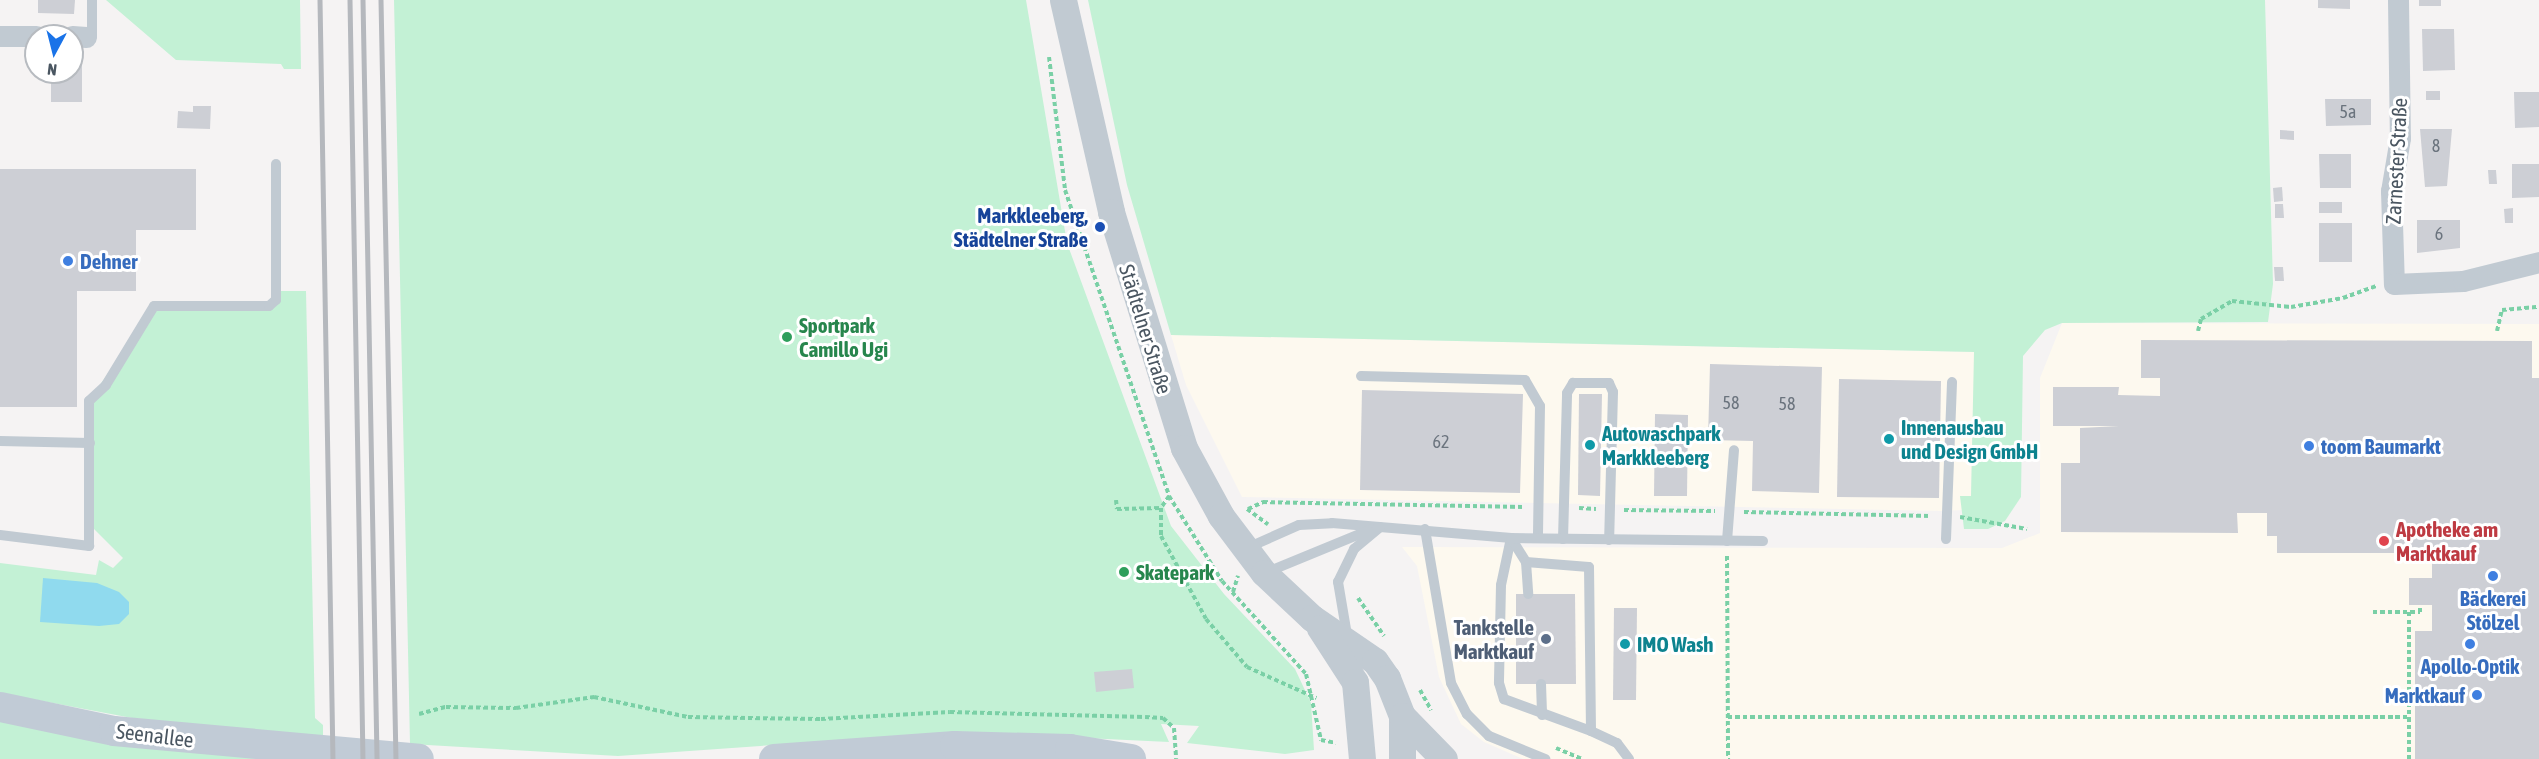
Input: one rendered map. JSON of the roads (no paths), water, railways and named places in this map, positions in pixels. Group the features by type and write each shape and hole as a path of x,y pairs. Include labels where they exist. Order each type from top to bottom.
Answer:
{"main road":[{"name":"Seenallee","path":"0,707 114,731 419,759"},
{"path":"774,759 955,746 1070,749 1131,759"}],"street":[{"name":"Städtelner Straße","path":"1063,0 1111,212 1172,417 1199,479 1244,550 1264,573 1312,618 1348,639 1387,678 1402,716 1402,759"},
{"name":"Zarnester Straße","path":"2398,0 2400,138 2391,190 2394,284 2463,281 2539,262"},
{"path":"0,36 24,36"},
{"name":"Städtelner Straße","path":"1312,618 1355,682 1362,759"},
{"path":"1402,716 1444,759"}],"lane":[{"path":"84,37 92,36 92,0"},
{"path":"0,535 89,546 89,401 106,385 154,306 269,306 276,300 276,164"},
{"path":"1361,376 1525,380 1540,406 1538,538"},
{"path":"1946,539 1952,382"},
{"path":"1563,539 1567,393 1573,383 1609,383 1613,392 1609,540"},
{"path":"0,441 90,443"},
{"path":"1727,541 1727,512 1734,450"},
{"path":"1244,550 1277,533 1332,523 1511,538 1763,541"},
{"path":"1264,573 1380,527"},
{"path":"1348,639 1338,582 1354,549 1380,527"},
{"path":"1425,529 1451,683 1467,714 1489,736 1545,759"},
{"path":"1511,538 1526,562 1528,594"},
{"path":"1511,538 1501,585 1499,682 1504,699 1617,743 1629,759"},
{"path":"1526,562 1589,567 1591,731"},
{"path":"1541,684 1542,715"}],"water":[{"path":"43,578 97,583 119,592 129,602 129,614 119,624 99,626 40,622"}],"railway":[{"path":"320,0 333,759"},
{"path":"350,0 363,759"},
{"path":"363,0 377,759"},
{"path":"381,0 396,759"}],"place":[{"name":"Markkleeberg, Städtelner Straße","path":"1100,227"},
{"name":"Dehner","path":"68,261"},
{"name":"Sportpark Camillo Ugi","path":"787,337"},
{"name":"Innenausbau und Design GmbH","path":"1889,439"},
{"name":"Autowaschpark Markkleeberg","path":"1590,445"},
{"name":"toom Baumarkt","path":"2309,446"},
{"name":"Apotheke am Marktkauf","path":"2384,541"},
{"name":"Skatepark","path":"1124,572"},
{"name":"Bäckerei Stölzel","path":"2493,576"},
{"name":"Tankstelle Marktkauf","path":"1546,639"},
{"name":"IMO Wash","path":"1625,644"},
{"name":"Apollo-Optik","path":"2470,644"},
{"name":"Marktkauf","path":"2477,695"}]}
